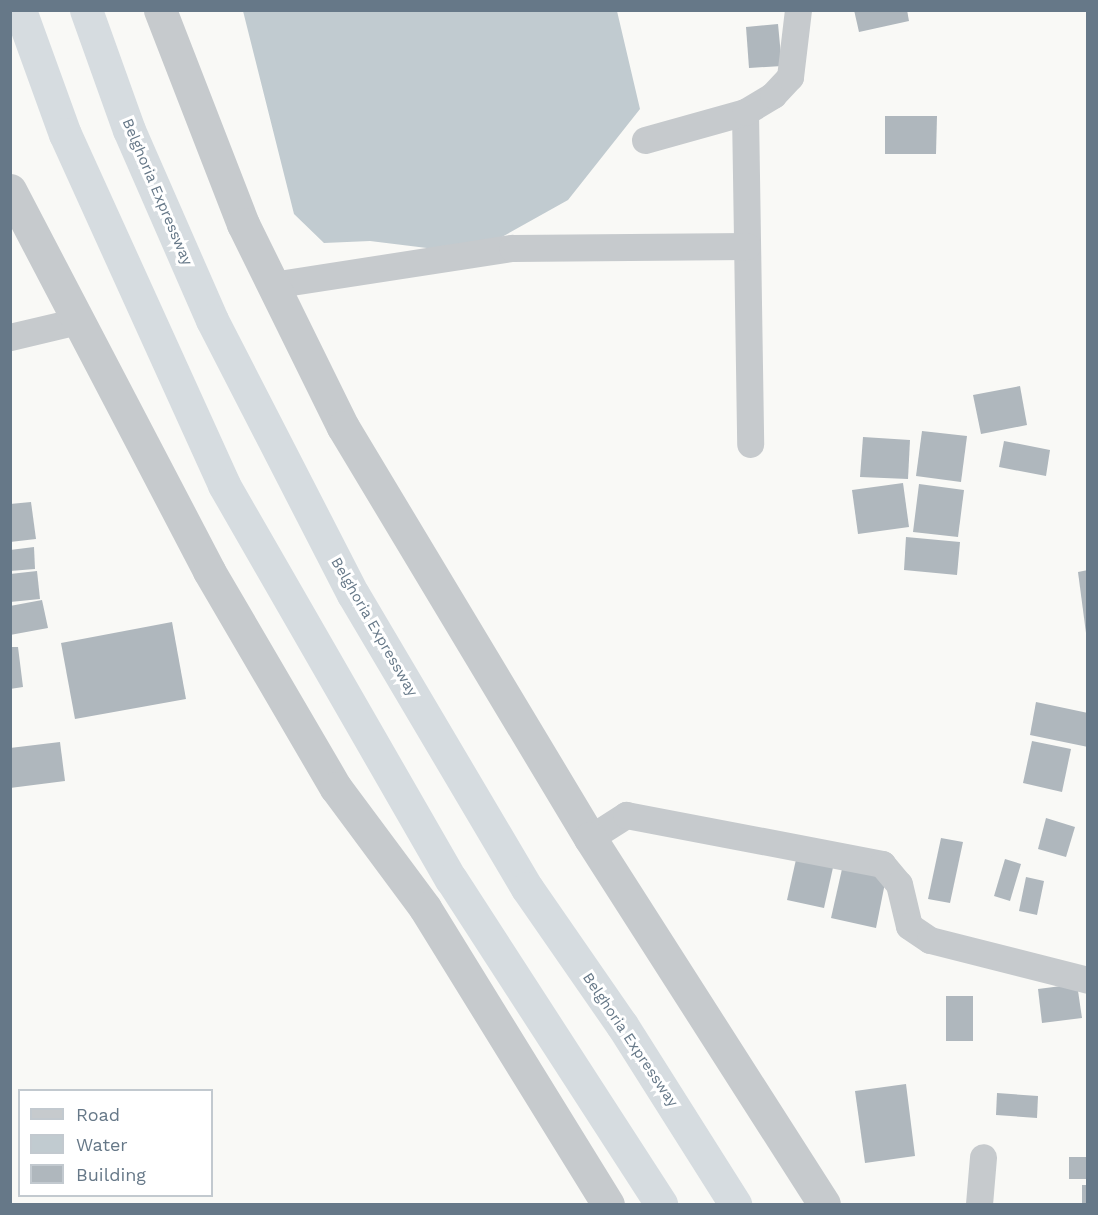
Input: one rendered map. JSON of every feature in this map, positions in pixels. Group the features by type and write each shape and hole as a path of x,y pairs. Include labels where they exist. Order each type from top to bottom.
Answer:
{"highway":[{"path":"20,10 65,134 224,485 451,879 661,1204"},
{"name":"Belghoria Expressway","path":"86,10 129,130 212,320 353,594 527,888 622,1025 735,1204"}],"street":[{"path":"160,10 272,285 343,427 590,838 824,1204"},
{"path":"645,140 745,112 790,77 798,10"},
{"path":"745,112 750,444"},
{"path":"10,190 209,571 336,788 425,908 608,1204"},
{"path":"272,285 512,248 747,246"},
{"path":"10,337 77,321"},
{"path":"590,838 626,815 882,864 899,884 909,926 930,940 1088,980"},
{"path":"979,1204 983,1157"}],"water":[{"path":"243,11 617,11 640,109 568,200 500,238 435,249 370,241 324,243 294,214"}],"building":[{"path":"854,10 907,10 909,21 859,32"},
{"path":"778,24 782,66 749,68 746,27"},
{"path":"885,116 937,116 936,154 885,154"},
{"path":"1020,386 1027,425 981,434 973,395"},
{"path":"922,431 967,436 961,482 916,476"},
{"path":"863,437 910,440 908,479 860,477"},
{"path":"1004,441 1050,450 1046,476 999,467"},
{"path":"903,483 909,527 858,534 852,490"},
{"path":"919,484 964,490 958,537 913,532"},
{"path":"31,502 36,539 10,542 10,504"},
{"path":"906,537 960,542 957,575 904,570"},
{"path":"34,547 35,569 10,571 10,550"},
{"path":"1088,570 1088,632 1086,633 1078,572"},
{"path":"37,571 40,599 10,602 10,574"},
{"path":"42,600 48,628 10,635 10,606"},
{"path":"172,622 186,699 75,719 61,643"},
{"path":"10,647 18,647 23,687 10,689"},
{"path":"1036,702 1088,713 1088,747 1030,735"},
{"path":"1032,741 1071,749 1062,792 1023,783"},
{"path":"60,742 65,781 10,788 10,748"},
{"path":"1046,818 1075,827 1066,857 1038,849"},
{"path":"941,838 963,842 950,903 928,899"},
{"path":"797,855 834,863 824,908 787,900"},
{"path":"1005,859 1021,864 1010,901 994,896"},
{"path":"842,869 886,878 876,928 831,918"},
{"path":"1026,877 1044,881 1037,915 1019,911"},
{"path":"1077,984 1082,1018 1042,1023 1038,989"},
{"path":"946,996 973,996 973,1041 946,1041"},
{"path":"906,1084 915,1156 865,1163 855,1091"},
{"path":"997,1093 1038,1096 1037,1118 996,1115"},
{"path":"1069,1157 1088,1157 1088,1179 1069,1179"},
{"path":"1082,1185 1088,1185 1088,1204 1082,1204"}]}
